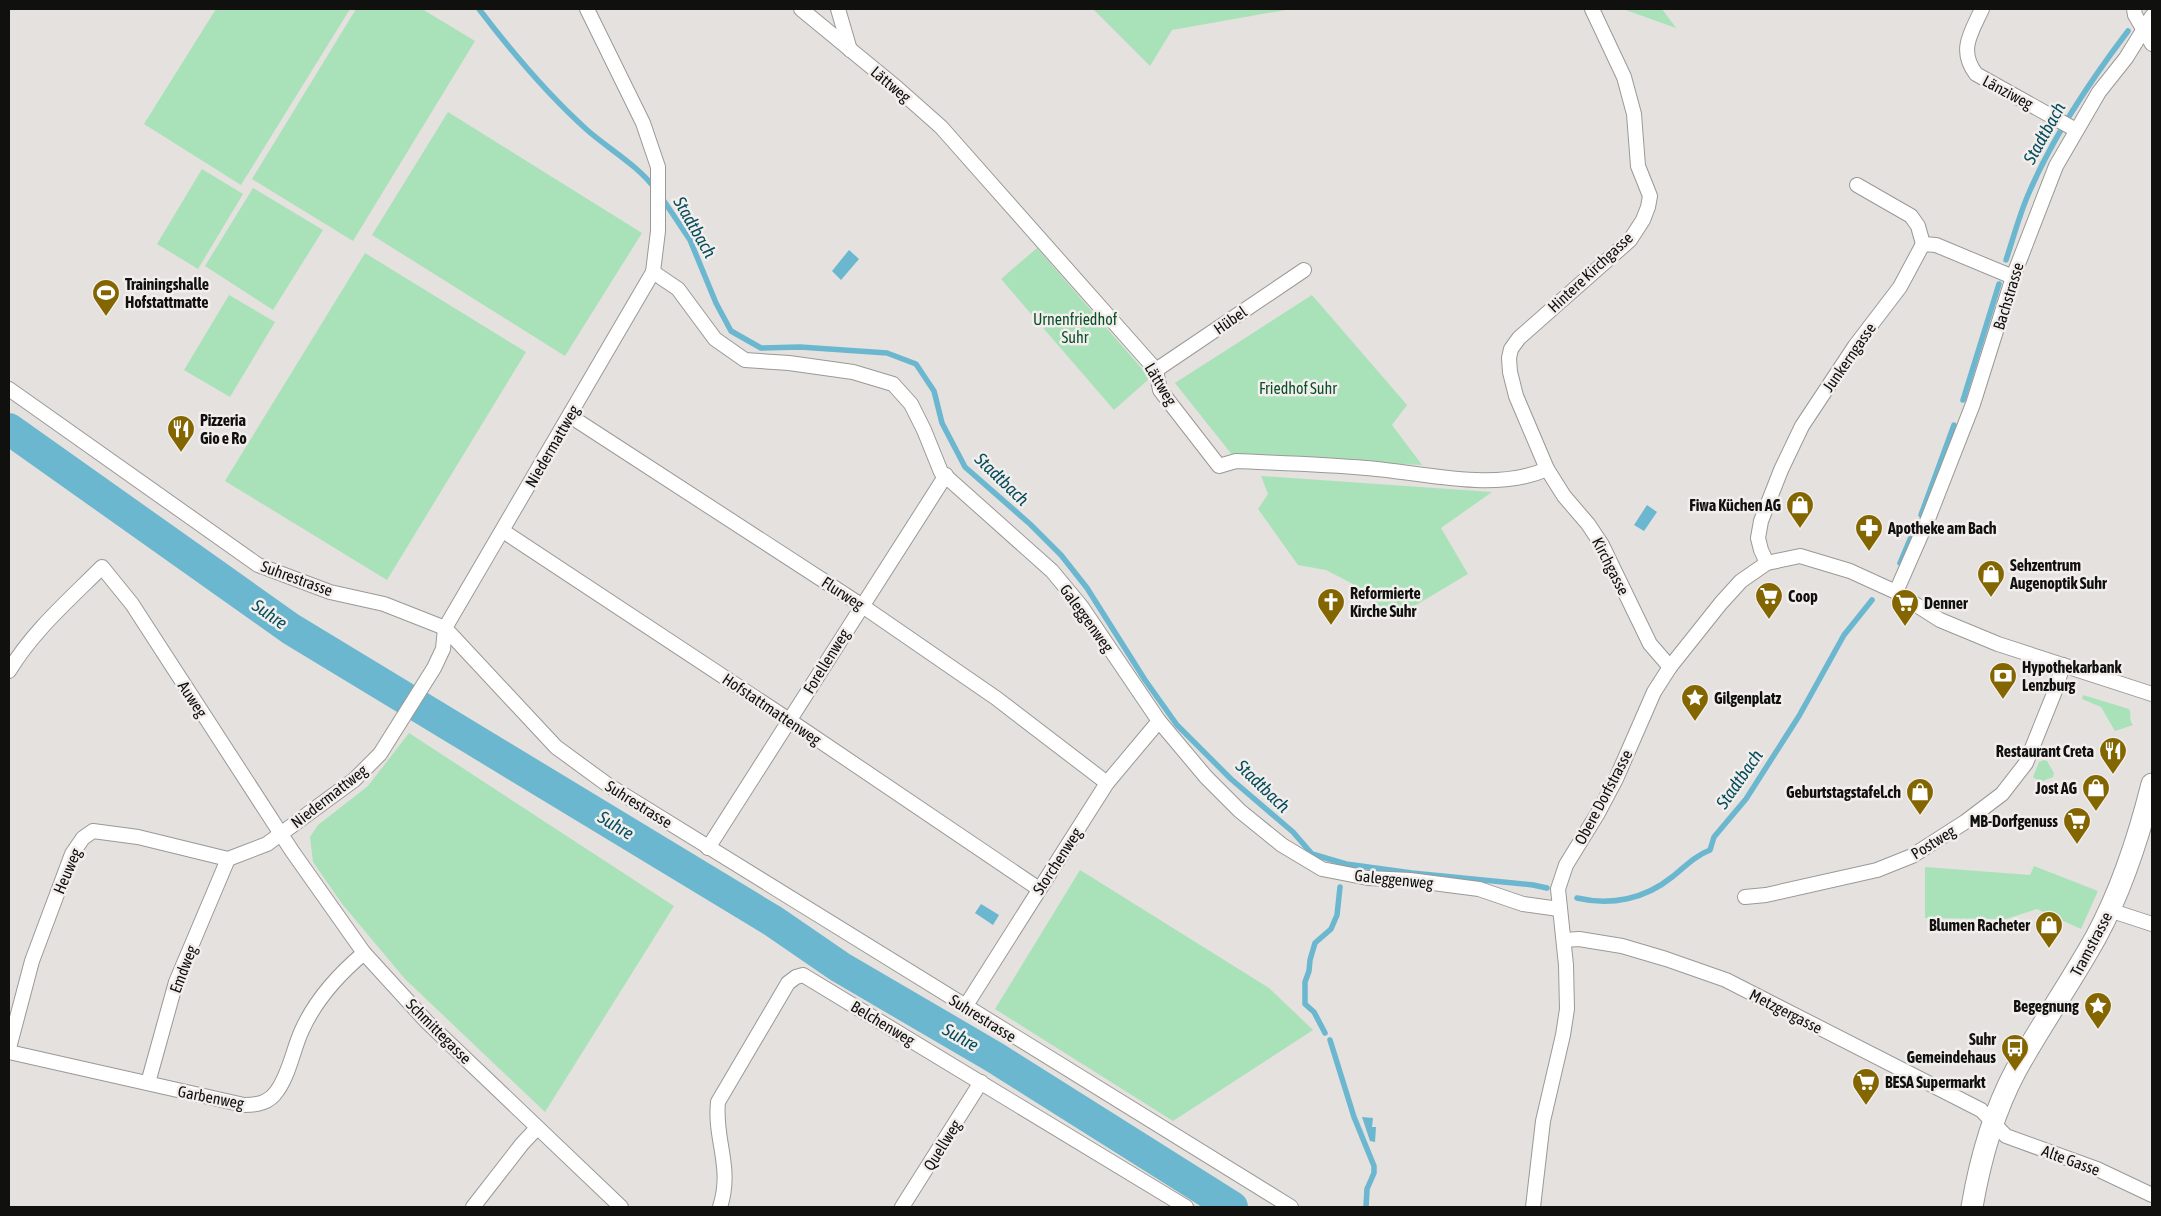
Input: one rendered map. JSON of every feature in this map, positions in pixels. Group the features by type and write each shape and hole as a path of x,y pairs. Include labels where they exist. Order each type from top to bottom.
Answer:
{"main road":[{"name":"Tramstrasse","path":"1972,1207 1984,1149 1993,1123 2015,1072 2073,977 2109,910 2132,852 2152,784"}],"street":[{"name":"Niedermattweg","path":"282,833 354,780 380,754 424,684 443,649 445,628 653,272 658,217 658,167 643,123 586,9"},
{"name":"Lättweg","path":"801,9 941,127 1156,370 1160,390 1219,466 1236,461 1357,467 1485,481 1515,478 1547,469"},
{"path":"838,9 850,50"},
{"name":"Hintere Kirchgasse","path":"1547,469 1516,396 1510,372 1509,358 1511,349 1528,328 1630,240 1643,220 1650,196 1638,166 1634,114 1624,77 1592,9"},
{"name":"Länziweg","path":"1982,9 1967,42 1968,64 1976,74 2069,125"},
{"path":"2134,9 2152,44"},
{"name":"Bachstrasse","path":"1896,592 1928,519 1973,404 2013,277 2056,166 2069,125 2099,92 2152,16"},
{"path":"1857,185 1911,216 1918,226 1923,244 1936,246 2013,277"},
{"name":"Junkerngasse","path":"1767,563 1758,538 1761,521 1781,470 1802,426 1855,346 1900,287 1923,244"},
{"name":"Hübel","path":"1156,370 1304,270"},
{"name":"Galeggenweg","path":"653,272 678,289 715,339 745,360 789,363 853,372 893,384 911,404 924,430 940,472 946,475 1052,571 1080,606 1159,721 1206,776 1240,810 1282,845 1322,869 1368,878 1410,880 1478,889 1523,904 1559,909"},
{"name":"Suhrestrasse","path":"9,389 258,564 330,592 384,604 445,628 556,747 608,786 1292,1207"},
{"name":"Flurweg","path":"570,416 862,605 996,698 1107,783"},
{"name":"Kirchgasse","path":"1547,469 1564,496 1588,524 1602,545 1650,644 1670,667"},
{"name":"Forellenweg","path":"708,848 946,475"},
{"name":"Hofstattmattenweg","path":"503,531 789,720 1039,889"},
{"name":"Obere Dorfstrasse","path":"1533,1207 1543,1121 1563,1035 1566,1010 1566,965 1558,889 1566,865 1598,813 1616,778 1654,692 1670,667 1741,581 1767,563 1800,556 1850,571 1896,592 1940,620 1998,644 2152,694"},
{"name":"Auweg","path":"9,671 21,651 41,628 102,567 132,604 282,833"},
{"name":"Postweg","path":"1745,897 1766,895 1877,870 1912,856 1965,822 2002,794 2026,763 2055,691 2063,665"},
{"name":"Storchenweg","path":"965,1007 1107,783 1159,721"},
{"name":"Heuweg","path":"9,1050 32,961 72,854 83,838 93,831 138,837 228,859"},
{"path":"228,859 267,844 282,833"},
{"name":"Schmittegasse","path":"282,833 328,904 364,953 427,1022 621,1207"},
{"name":"Emdweg","path":"148,1083 176,982 228,859"},
{"path":"2109,910 2152,924"},
{"name":"Metzgergasse","path":"1564,940 1579,939 1622,946 1726,980 1981,1110 1993,1123"},
{"name":"Garbenweg","path":"9,1050 244,1105 258,1105 276,1092 310,1014 343,970 364,953"},
{"name":"Belchenweg","path":"720,1207 726,1191 726,1172 716,1116 718,1102 788,983 796,976 804,976 1186,1207"},
{"name":"Quellweg","path":"902,1207 981,1082"},
{"name":"Alte Gasse","path":"1993,1123 2006,1136 2097,1169 2152,1194"},
{"path":"473,1207 516,1150 537,1128"}],"green space":[{"path":"216,9 350,9 241,185 144,124"},
{"path":"356,9 422,9 475,41 353,241 252,179"},
{"path":"1093,9 1291,9 1172,30 1150,66"},
{"path":"1623,9 1662,9 1676,28"},
{"path":"448,112 642,233 565,356 372,235"},
{"path":"202,169 243,194 198,269 157,244"},
{"path":"253,188 323,230 273,310 205,266"},
{"name":"Urnenfriedhof Suhr","path":"1037,248 1150,378 1114,410 1001,279"},
{"path":"365,253 526,352 387,580 225,481"},
{"path":"229,295 275,322 230,397 184,370"},
{"name":"Friedhof Suhr","path":"1312,295 1407,405 1392,425 1422,465 1233,456 1175,383"},
{"path":"1261,476 1492,492 1441,528 1468,574 1394,618 1351,583 1326,570 1298,565 1258,509 1268,494"},
{"path":"2083,695 2129,709 2133,725 2115,731 2101,707 2082,699"},
{"path":"409,733 674,906 545,1112 405,979 343,905 313,862 310,837 318,825 368,786"},
{"path":"2047,761 2054,773 2053,777 2040,782 2033,777 2039,762"},
{"path":"2034,866 2098,891 2081,929 2037,909 2006,919 1925,918 1925,867 2030,875"},
{"path":"1080,870 1269,988 1313,1030 1173,1121 995,1009"}],"water":[{"path":"849,250 859,259 841,280 832,271"},
{"path":"1647,505 1657,512 1644,531 1634,525"},
{"path":"981,904 999,915 993,925 975,913"},
{"path":"1362,1117 1373,1118 1372,1127 1376,1127 1375,1142 1370,1141"}],"waterway":[{"name":"Stadtbach","path":"479,9 516,56 557,101 594,136 632,165 655,189"},
{"name":"Stadtbach","path":"2006,260 2025,203 2049,152 2086,89 2128,31"},
{"name":"Stadtbach","path":"662,198 690,240 716,303 731,331 761,348 800,347 887,353 916,364 934,391 942,423 965,467 1030,524 1061,555 1087,588 1145,680 1177,725 1231,779 1293,832 1312,854 1346,864 1547,888"},
{"name":"Stadtbach","path":"1963,400 1999,284"},
{"name":"Stadtbach","path":"1921,515 1954,425"},
{"name":"Suhre","path":"9,429 291,629 773,921 840,967 994,1057 1232,1207"},
{"name":"Stadtbach","path":"1900,563 1911,537"},
{"name":"Stadtbach","path":"1577,898 1615,901 1651,891 1662,885 1694,859 1710,850 1714,837 1746,799 1799,716 1844,635 1872,600"},
{"path":"1325,1033 1314,1012 1305,1004 1305,982 1315,943 1331,929 1337,915 1340,887"},
{"path":"1330,1040 1354,1117 1374,1166 1374,1173 1367,1189 1366,1207"}],"place":[{"name":"Trainingshalle Hofstattmatte","path":"106,317"},
{"name":"Pizzeria Gio e Ro","path":"181,453"},
{"name":"Fiwa Küchen AG","path":"1800,529"},
{"name":"Apotheke am Bach","path":"1869,552"},
{"name":"Sehzentrum Augenoptik Suhr","path":"1991,598"},
{"name":"Coop","path":"1769,620"},
{"name":"Reformierte Kirche Suhr","path":"1331,626"},
{"name":"Denner","path":"1905,627"},
{"name":"Hypothekarbank Lenzburg","path":"2003,700"},
{"name":"Gilgenplatz","path":"1695,722"},
{"name":"Restaurant Creta","path":"2113,775"},
{"name":"Jost AG","path":"2096,812"},
{"name":"Geburtstagstafel.ch","path":"1920,816"},
{"name":"MB-Dorfgenuss","path":"2077,845"},
{"name":"Blumen Racheter","path":"2049,949"},
{"name":"Begegnung","path":"2098,1030"},
{"name":"Suhr Gemeindehaus","path":"2015,1072"},
{"name":"BESA Supermarkt","path":"1866,1106"}]}
